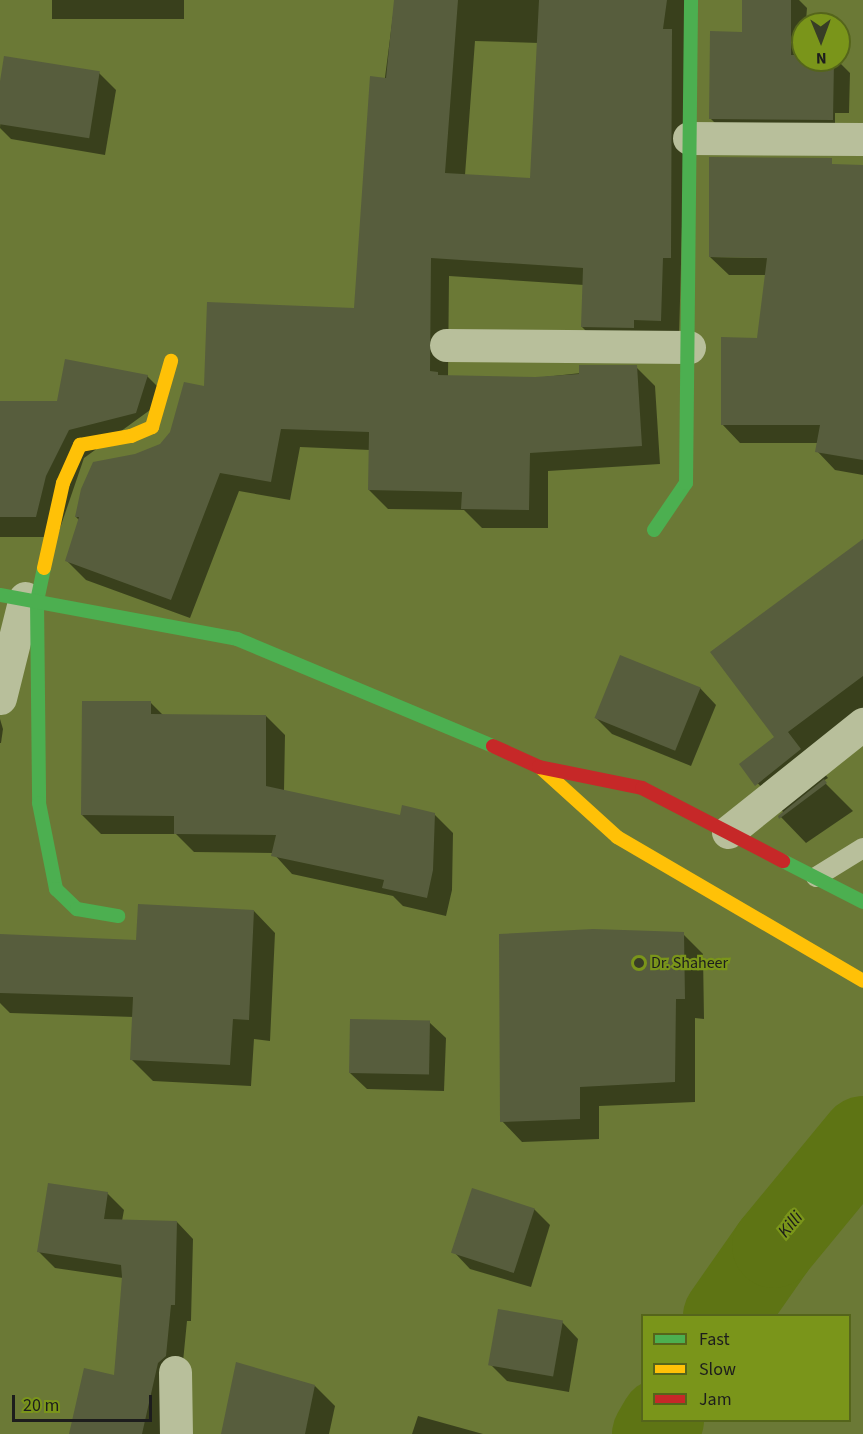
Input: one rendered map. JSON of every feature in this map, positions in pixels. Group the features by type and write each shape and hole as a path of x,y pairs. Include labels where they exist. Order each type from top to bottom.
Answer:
{"main road":[{"path":"654,530 686,483 691,0"},
{"path":"118,916 77,909 56,889 39,803 21,597 63,483 80,445 131,436 152,427 171,361"},
{"path":"21,597 237,639 428,716 539,767 642,788 844,890 863,902"},
{"path":"539,767 617,837 798,940 863,981"}],"street":[{"path":"689,138 863,139"},
{"path":"446,345 689,346"},
{"path":"0,698 21,597"},
{"path":"728,832 863,724"},
{"path":"175,1372 176,1434"}],"lane":[{"path":"816,877 863,848"}],"building":[{"path":"394,0 458,0 445,173 530,178 539,0 667,0 663,29 672,29 671,258 663,258 661,321 634,320 634,328 581,327 583,268 431,258 430,371 438,372 438,375 535,377 579,374 579,365 637,365 642,446 530,453 529,510 461,509 462,492 368,490 369,432 281,429 271,482 220,473 171,600 65,561 79,517 75,517 81,489 93,462 135,454 160,444 170,432 184,382 204,386 207,302 354,308 370,76 386,78"},
{"path":"742,0 791,0 791,72 834,72 833,120 709,119 710,31 742,32"},
{"path":"4,56 100,71 89,138 0,124 0,81"},
{"path":"709,157 832,158 832,164 863,165 863,460 815,452 820,425 721,425 721,337 757,338 767,258 709,257"},
{"path":"65,359 148,375 136,413 69,430 46,476 36,517 0,517 0,401 57,401"},
{"path":"863,539 863,676 788,732 801,749 755,786 739,764 774,737 710,652"},
{"path":"620,655 701,688 675,751 595,718"},
{"path":"82,701 151,701 151,714 266,715 266,786 400,815 402,805 435,813 433,870 427,898 382,888 384,880 271,856 276,835 174,834 174,816 81,815"},
{"path":"824,779 827,783 779,819 778,816"},
{"path":"138,904 254,910 249,1020 233,1019 230,1065 130,1060 133,997 0,993 0,934 136,940"},
{"path":"593,929 684,932 685,999 676,999 675,1082 580,1087 580,1119 500,1122 499,934"},
{"path":"350,1019 430,1020 429,1074 349,1073"},
{"path":"48,1183 108,1192 104,1219 177,1221 175,1305 171,1305 166,1356 158,1363 142,1434 69,1434 84,1368 114,1375 121,1265 37,1252"},
{"path":"472,1188 535,1208 514,1273 451,1253"},
{"path":"498,1309 563,1320 553,1377 488,1365"},
{"path":"236,1362 315,1385 305,1434 221,1434"}],"waterway":[{"name":"Killi","path":"726,1314 774,1246 863,1138"},
{"name":"Killi","path":"654,1434 661,1422"}],"traffic: fast":[{"path":"654,530 686,483 691,0"},
{"path":"44,568 37,600 39,803 56,889 77,909 118,916"},
{"path":"0,595 237,639 493,746"},
{"path":"783,861 863,902"}],"traffic: slow":[{"path":"44,568 63,483 80,445 131,436 152,427 171,361"},
{"path":"541,768 617,837 863,981"}],"traffic: jam":[{"path":"493,746 539,767 642,788 783,861"}],"place":[{"name":"Dr. Shaheer","path":"639,963"}]}
